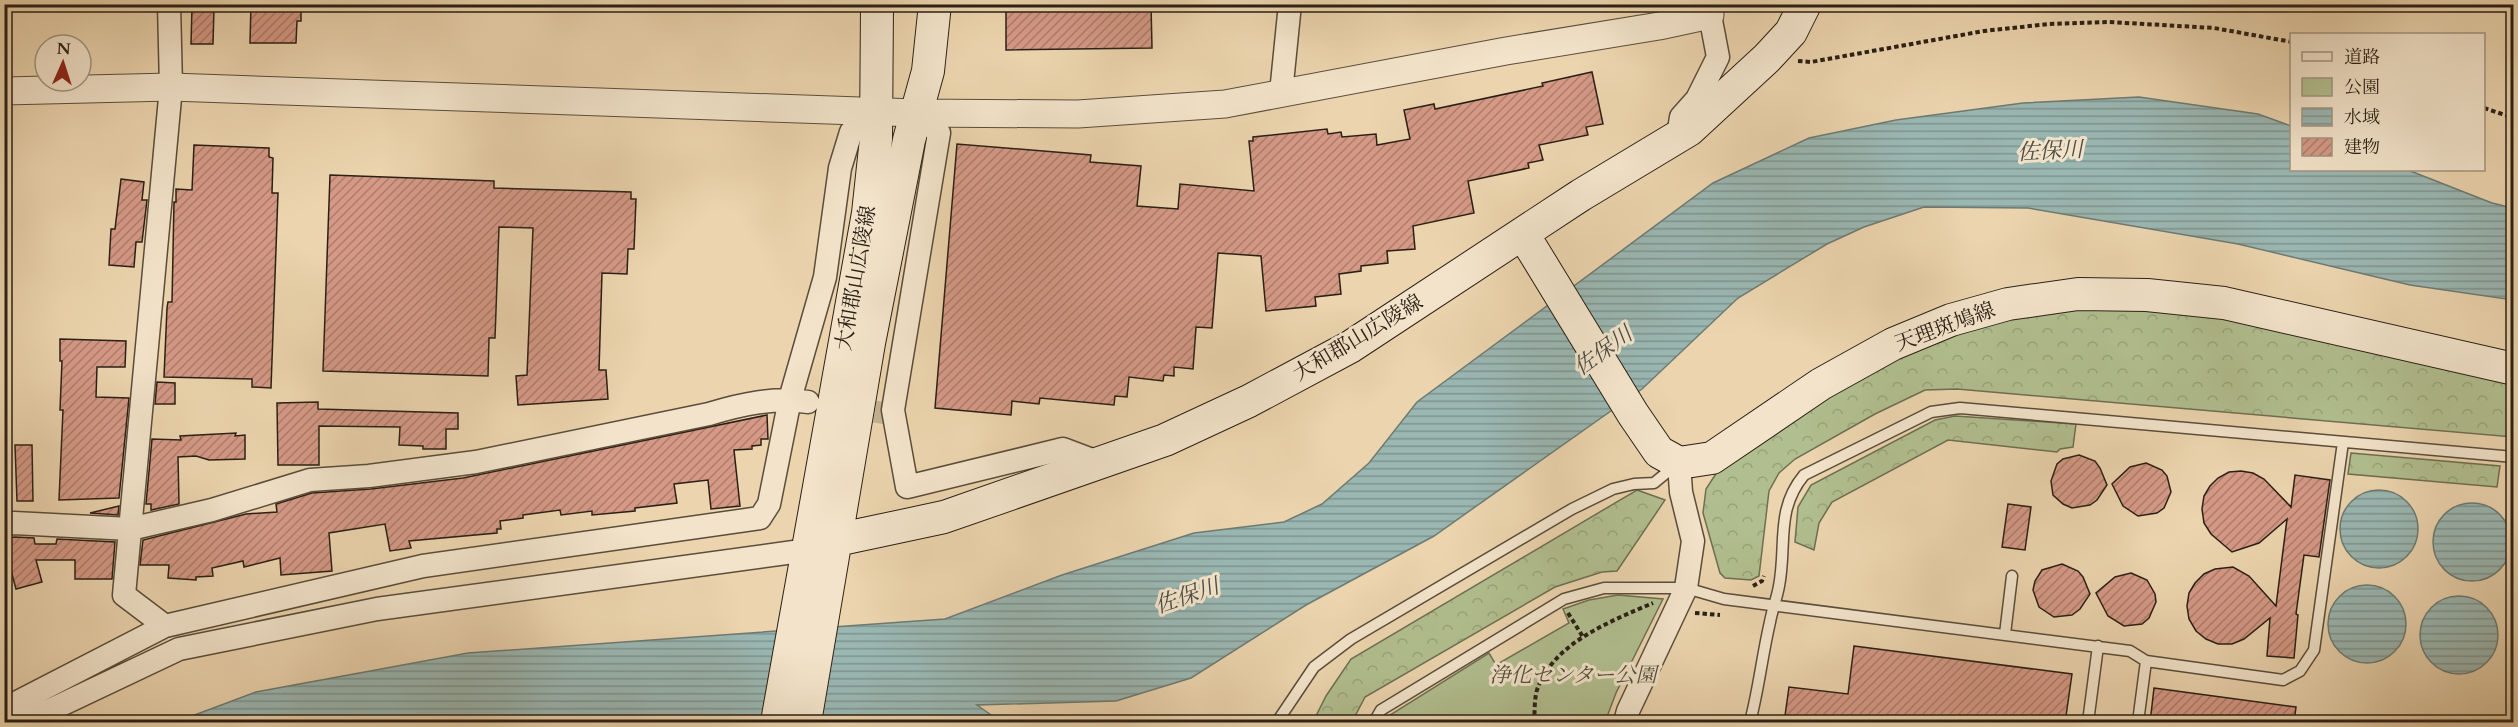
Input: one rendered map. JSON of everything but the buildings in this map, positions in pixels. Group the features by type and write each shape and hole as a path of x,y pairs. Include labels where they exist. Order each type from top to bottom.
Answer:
{"main road":[{"name":"大和郡山広陵線","path":"805,723 819,562 868,213 876,139 877,4"},
{"name":"大和郡山広陵線","path":"777,723 819,562 869,343 916,113 928,71 935,4"},
{"name":"大和郡山広陵線","path":"819,562 1164,440 1218,416 1350,347 1581,195 1689,130 1767,58 1791,32 1805,4"},
{"path":"1523,234 1633,414 1659,452 1679,463"},
{"name":"天理斑鳩線","path":"1679,463 1712,458 1821,384 1893,344 1951,321 2008,304 2078,294 2146,295 2224,303 2514,369"}],"street":[{"path":"165,626 124,595 171,87 169,4"},
{"path":"1281,93 1290,4"},
{"path":"4,91 171,87 876,112 1078,114 1225,104 1506,51 1659,26 1711,10 1718,57 1697,99 1682,117 1678,137"},
{"path":"4,709 165,626 423,566 760,518 769,504 799,400 825,277 843,159 851,132 876,112"},
{"path":"916,113 939,132 889,412 907,487 1062,449 1100,463"},
{"path":"4,525 14,523 130,529 212,510 310,480 369,476 476,462 709,414 742,404 799,400"},
{"path":"1625,723 1628,711 1686,588 1694,541 1681,492 1679,463"},
{"path":"25,723 179,649 377,609 819,562"}],"lane":[{"path":"1750,723 1779,586 1786,507 1793,489 1804,475 1931,412 1960,408 2514,457"},
{"path":"1374,723 1381,710 1564,599 1604,588 1686,588 1737,600 2098,646 2130,651 2146,661 2283,680 2300,671 2314,650 2343,442"},
{"path":"1278,723 1314,667 1351,639 1572,508 1613,489 1634,484 1654,483 1679,463"},
{"path":"2005,634 2012,576"},
{"path":"2088,723 2098,646"},
{"path":"2138,723 2146,661"}],"path":[{"path":"1767,58 1811,62 1984,31 2049,24 2109,22 2214,28 2290,42"},
{"path":"2485,108 2514,118"},
{"path":"1694,613 1736,617 1737,600"},
{"path":"1534,723 1537,692 1546,672 1562,653 1583,637 1659,601"},
{"path":"1564,608 1583,637"}],"green space":[{"path":"2165,305 2513,378 2513,437 1957,389 1925,390 1875,414 1795,459 1779,473 1769,491 1759,576 1751,580 1725,578 1720,573 1703,513 1706,489 1719,469 1839,385 1946,335 2060,308"},
{"path":"1955,416 2076,424 2073,447 2060,449 2057,452 1948,440 1832,502 1819,523 1814,550 1795,542 1798,507 1811,485 1935,420"},
{"path":"2351,453 2500,466 2497,487 2348,474"},
{"path":"1637,490 1665,500 1617,571 1602,572 1555,587 1365,697 1352,722 1313,722 1326,696 1351,659"},
{"name":"浄化センター公園","path":"1618,595 1663,599 1616,693 1605,722 1383,722 1390,715 1489,653 1496,665 1569,623 1563,609 1589,600"}],"water":[{"name":"佐保川","path":"2139,97 2258,114 2290,126 2290,171 2411,171 2492,203 2513,208 2513,300 2410,285 2238,244 2028,208 1924,207 1864,227 1827,244 1738,298 1642,389 1434,536 1306,605 1191,678 1116,701 977,705 1001,722 176,722 256,692 468,653 945,619 1062,575 1194,533 1284,522 1322,504 1369,463 1417,402 1713,183 1809,138 1896,120 2023,103"},
{"path":"2379,490 2394,493 2407,501 2415,514 2418,529 2415,544 2407,557 2394,565 2379,568 2364,565 2351,557 2343,544 2340,529 2343,514 2351,501 2364,493"},
{"path":"2472,503 2487,506 2500,514 2508,527 2511,542 2508,557 2500,570 2487,578 2472,581 2457,578 2444,570 2436,557 2433,542 2436,527 2444,514 2457,506"},
{"path":"2367,585 2382,588 2395,596 2403,609 2406,624 2403,639 2395,652 2382,660 2367,663 2352,660 2339,652 2331,639 2328,624 2331,609 2339,596 2352,588"},
{"path":"2459,596 2474,599 2487,607 2495,620 2498,635 2495,650 2487,663 2474,671 2459,674 2444,671 2431,663 2423,650 2420,635 2423,620 2431,607 2444,599"}],"tunnel":[{"path":"842,407 885,413"}]}
